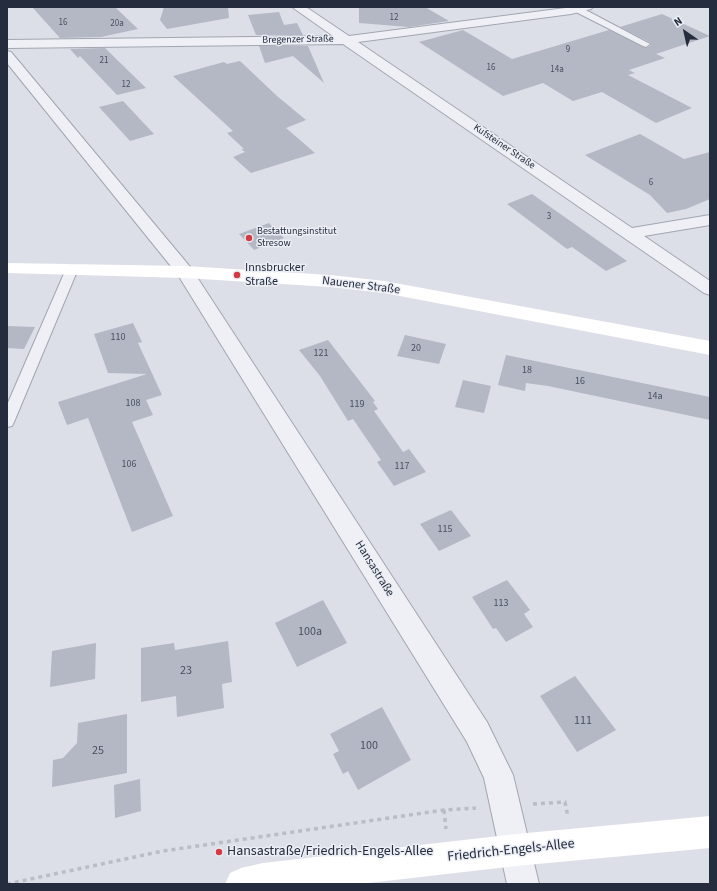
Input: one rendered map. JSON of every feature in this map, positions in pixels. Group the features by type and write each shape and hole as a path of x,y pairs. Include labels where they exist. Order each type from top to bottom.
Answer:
{"main road":[{"name":"Nauener Straße","path":"7,268 185,272 330,281 384,287 710,348"},
{"name":"Friedrich-Engels-Allee","path":"241,884 263,879 516,850 710,832"}],"street":[{"name":"Kufsteiner Straße","path":"298,7 631,233 710,289"},
{"name":"Bregenzer Straße","path":"7,44 346,40 582,8"},
{"path":"7,55 185,272"},
{"path":"631,233 710,220"},
{"name":"Hansastraße","path":"185,272 477,732 498,774 523,884"}],"lane":[{"path":"582,8 646,44"},
{"path":"7,422 72,269"}],"path":[{"path":"7,884 163,851 444,810 565,802"}],"building":[{"path":"32,7 115,7 138,29 101,37 60,38"},
{"path":"164,7 228,7 229,18 167,29 160,20"},
{"path":"359,7 425,7 449,21 409,27 359,23"},
{"path":"279,12 284,25 297,23 303,35 256,35 248,15"},
{"path":"662,14 710,36 656,54 665,58 629,70 635,73 628,75 692,108 656,123 602,92 573,101 543,83 503,96 419,42 463,30 512,59 609,30 646,48 651,45 651,43 620,27"},
{"path":"259,46 308,46 324,83 293,56 265,63"},
{"path":"105,48 146,88 117,95 80,56 78,58 70,49"},
{"path":"240,61 277,96 306,120 286,128 315,153 251,173 233,157 245,152 241,149 244,149 227,133 233,131 173,76 224,62 227,64"},
{"path":"123,101 154,134 130,141 99,107"},
{"path":"640,134 684,159 710,152 710,199 686,209 667,213 650,195 585,155"},
{"path":"532,194 627,261 606,271 572,247 567,249 507,204"},
{"path":"269,223 284,238 254,250 239,234"},
{"path":"133,323 142,342 138,343 162,395 146,400 153,415 132,422 173,516 132,532 88,418 67,425 58,402 147,374 108,373 94,334"},
{"path":"7,326 35,327 24,349 7,348"},
{"path":"405,335 446,344 439,364 397,356"},
{"path":"328,340 375,401 373,402 378,409 374,411 403,452 409,449 426,472 394,486 377,462 381,460 353,419 348,421 320,376 299,350"},
{"path":"506,355 710,397 710,420 548,386 526,383 525,391 498,385"},
{"path":"463,380 491,386 484,413 455,407"},
{"path":"451,510 471,536 439,551 420,524"},
{"path":"507,580 530,610 524,614 533,627 506,642 496,628 493,629 472,597"},
{"path":"323,600 347,643 297,667 275,623"},
{"path":"228,641 232,682 222,684 224,708 177,717 176,696 141,702 141,648 174,643 175,650"},
{"path":"96,643 95,679 50,687 52,651"},
{"path":"575,676 616,730 577,752 540,696"},
{"path":"382,707 411,760 358,790 348,771 343,774 333,754 339,751 330,734"},
{"path":"127,714 127,773 52,787 53,760 63,758 77,743 78,723"},
{"path":"140,779 141,811 115,818 114,785"}],"place":[{"name":"Bestattungsinstitut Stresow","path":"249,238"},
{"name":"Innsbrucker Straße","path":"237,275"},
{"name":"Hansastraße/Friedrich-Engels-Allee","path":"219,852"}]}
